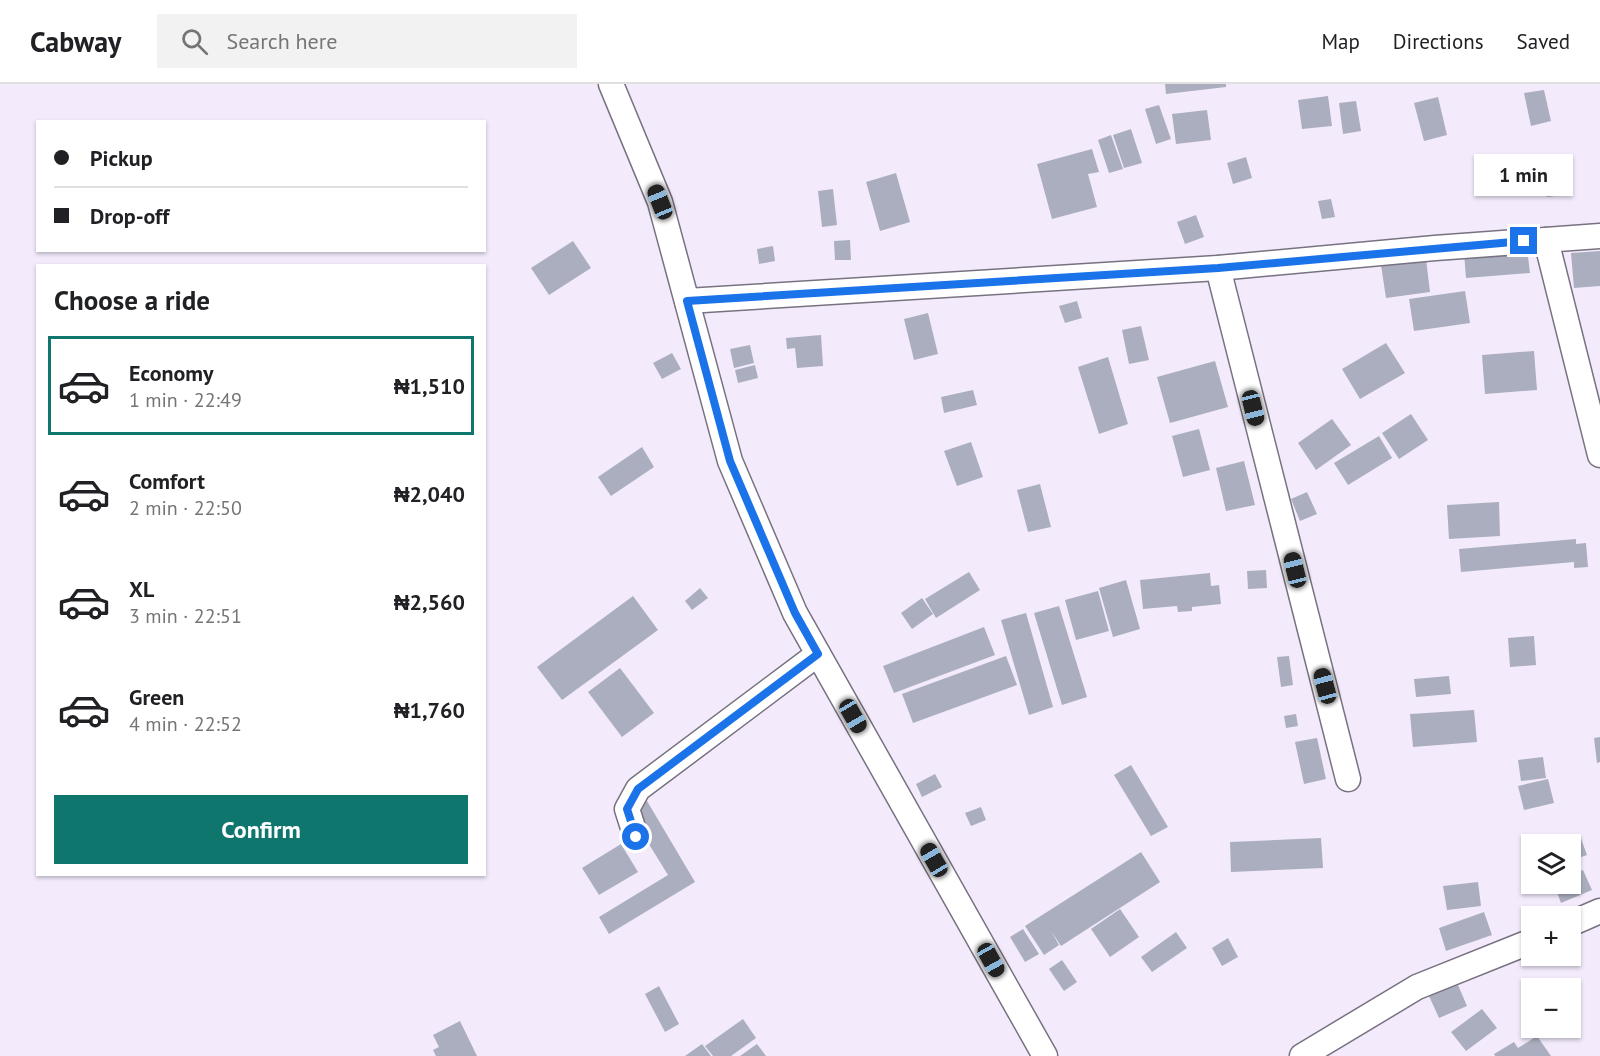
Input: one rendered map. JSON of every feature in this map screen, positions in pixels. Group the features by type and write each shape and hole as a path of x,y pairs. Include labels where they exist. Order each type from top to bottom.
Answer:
{"street":[{"path":"611,84 660,202 730,461 795,613 1045,1056"},
{"path":"687,301 1218,268 1600,236"},
{"path":"1546,240 1600,455"},
{"path":"1218,268 1348,779"},
{"path":"636,837 627,809 638,789 818,654"},
{"path":"1581,919 1600,911"},
{"path":"1302,1056 1417,987 1521,945"}],"building":[{"path":"1165,84 1226,84 1226,87 1166,94"},
{"path":"1544,90 1551,121 1531,126 1524,93"},
{"path":"1328,96 1332,126 1302,129 1298,100"},
{"path":"1438,97 1447,135 1424,141 1414,103"},
{"path":"1356,101 1361,131 1343,134 1339,103"},
{"path":"1159,105 1171,139 1156,144 1145,109"},
{"path":"1207,110 1211,140 1176,144 1172,114"},
{"path":"1131,129 1142,163 1124,168 1113,135"},
{"path":"1111,135 1123,169 1109,173 1098,140"},
{"path":"1092,149 1099,172 1088,174 1097,207 1052,219 1037,164"},
{"path":"1246,157 1252,178 1233,184 1227,163"},
{"path":"1559,168 1563,195 1547,197 1542,170"},
{"path":"896,173 910,222 880,231 866,182"},
{"path":"833,189 837,225 822,227 818,191"},
{"path":"1331,199 1335,217 1322,219 1318,201"},
{"path":"1196,215 1204,237 1185,244 1177,222"},
{"path":"850,240 851,260 835,260 834,241"},
{"path":"573,241 591,268 549,295 531,268"},
{"path":"773,246 775,261 759,264 757,249"},
{"path":"1527,248 1530,273 1466,278 1464,253"},
{"path":"1600,251 1600,286 1574,288 1571,253"},
{"path":"1426,259 1430,292 1386,298 1381,265"},
{"path":"1465,291 1470,323 1414,331 1409,299"},
{"path":"1077,301 1082,318 1065,323 1059,306"},
{"path":"928,313 938,354 914,360 904,319"},
{"path":"1141,326 1149,360 1129,364 1122,330"},
{"path":"821,335 823,366 797,368 795,348 787,349 786,338"},
{"path":"1386,343 1405,373 1360,399 1342,369"},
{"path":"750,345 754,363 734,368 730,349"},
{"path":"1534,351 1537,390 1485,394 1482,355"},
{"path":"672,353 681,369 662,379 653,363"},
{"path":"1108,357 1128,424 1099,434 1078,367"},
{"path":"1215,361 1228,407 1170,423 1157,377"},
{"path":"755,365 758,378 738,383 735,370"},
{"path":"973,390 977,405 944,413 941,397"},
{"path":"1411,414 1428,440 1399,459 1382,433"},
{"path":"1332,419 1351,445 1316,470 1298,443"},
{"path":"1199,429 1210,470 1183,477 1172,436"},
{"path":"1379,436 1392,458 1348,485 1334,463"},
{"path":"971,442 983,477 957,486 944,451"},
{"path":"642,447 654,467 611,496 598,477"},
{"path":"1244,461 1255,505 1226,511 1216,468"},
{"path":"1040,484 1051,527 1028,532 1017,490"},
{"path":"1307,492 1317,514 1300,521 1291,499"},
{"path":"1499,502 1500,536 1449,539 1447,505"},
{"path":"1576,539 1576,544 1586,543 1588,567 1574,568 1574,562 1461,572 1459,549"},
{"path":"1266,570 1267,588 1248,589 1247,571"},
{"path":"969,572 980,590 936,618 925,599"},
{"path":"1210,573 1211,586 1219,585 1221,604 1192,607 1192,611 1178,612 1177,606 1143,609 1140,580"},
{"path":"1126,580 1140,629 1113,637 1099,588"},
{"path":"700,588 708,598 692,610 685,601"},
{"path":"1098,591 1109,631 1076,640 1065,600"},
{"path":"633,596 658,630 562,700 537,667"},
{"path":"922,598 933,614 912,629 901,613"},
{"path":"1059,606 1087,697 1062,705 1034,613"},
{"path":"1026,613 1053,707 1029,715 1001,620"},
{"path":"984,627 995,655 894,693 883,666"},
{"path":"1534,636 1536,665 1510,667 1508,638"},
{"path":"1006,656 1017,685 913,723 902,694"},
{"path":"1289,656 1293,685 1281,687 1277,657"},
{"path":"620,668 654,713 622,737 588,692"},
{"path":"1449,676 1451,694 1416,697 1414,679"},
{"path":"1474,710 1477,742 1413,747 1410,714"},
{"path":"1296,714 1298,726 1286,728 1284,716"},
{"path":"1600,737 1600,762 1597,763 1594,738"},
{"path":"1317,738 1326,779 1304,784 1295,742"},
{"path":"1543,757 1546,778 1521,781 1518,760"},
{"path":"1131,765 1168,827 1151,836 1114,775"},
{"path":"935,774 942,787 922,797 916,784"},
{"path":"1548,779 1554,803 1524,810 1518,786"},
{"path":"647,801 695,882 609,934 599,917 668,875 629,812"},
{"path":"981,807 986,820 971,826 965,813"},
{"path":"1321,838 1323,868 1231,872 1230,842"},
{"path":"1581,839 1587,855 1581,857"},
{"path":"621,844 638,872 599,895 582,868"},
{"path":"1141,852 1160,882 1061,946 1051,931 1059,945 1044,955 1025,926"},
{"path":"1583,870 1592,890 1561,903 1558,894 1581,894 1581,871"},
{"path":"1478,882 1481,906 1447,910 1443,886"},
{"path":"1120,909 1139,937 1110,957 1091,929"},
{"path":"1484,912 1492,935 1446,951 1439,928"},
{"path":"1023,929 1039,954 1025,962 1010,937"},
{"path":"1176,932 1187,948 1152,972 1141,957"},
{"path":"1228,938 1238,957 1222,966 1212,948"},
{"path":"1062,960 1077,982 1064,991 1049,969"},
{"path":"1458,985 1467,1006 1439,1018 1429,996"},
{"path":"659,986 679,1024 665,1032 645,994"},
{"path":"1482,1009 1497,1028 1466,1051 1451,1032"},
{"path":"743,1019 756,1038 731,1056 713,1056 705,1046"},
{"path":"460,1021 477,1056 436,1056 433,1050 439,1047 433,1035"},
{"path":"1534,1038 1538,1038 1551,1056 1495,1056 1494,1054 1514,1042 1518,1048"},
{"path":"702,1044 711,1056 685,1056"},
{"path":"757,1044 766,1056 740,1056"}],"route":[{"path":"636,837 627,809 638,789 818,654 795,613 730,461 687,301 1218,268 1524,241"}]}
